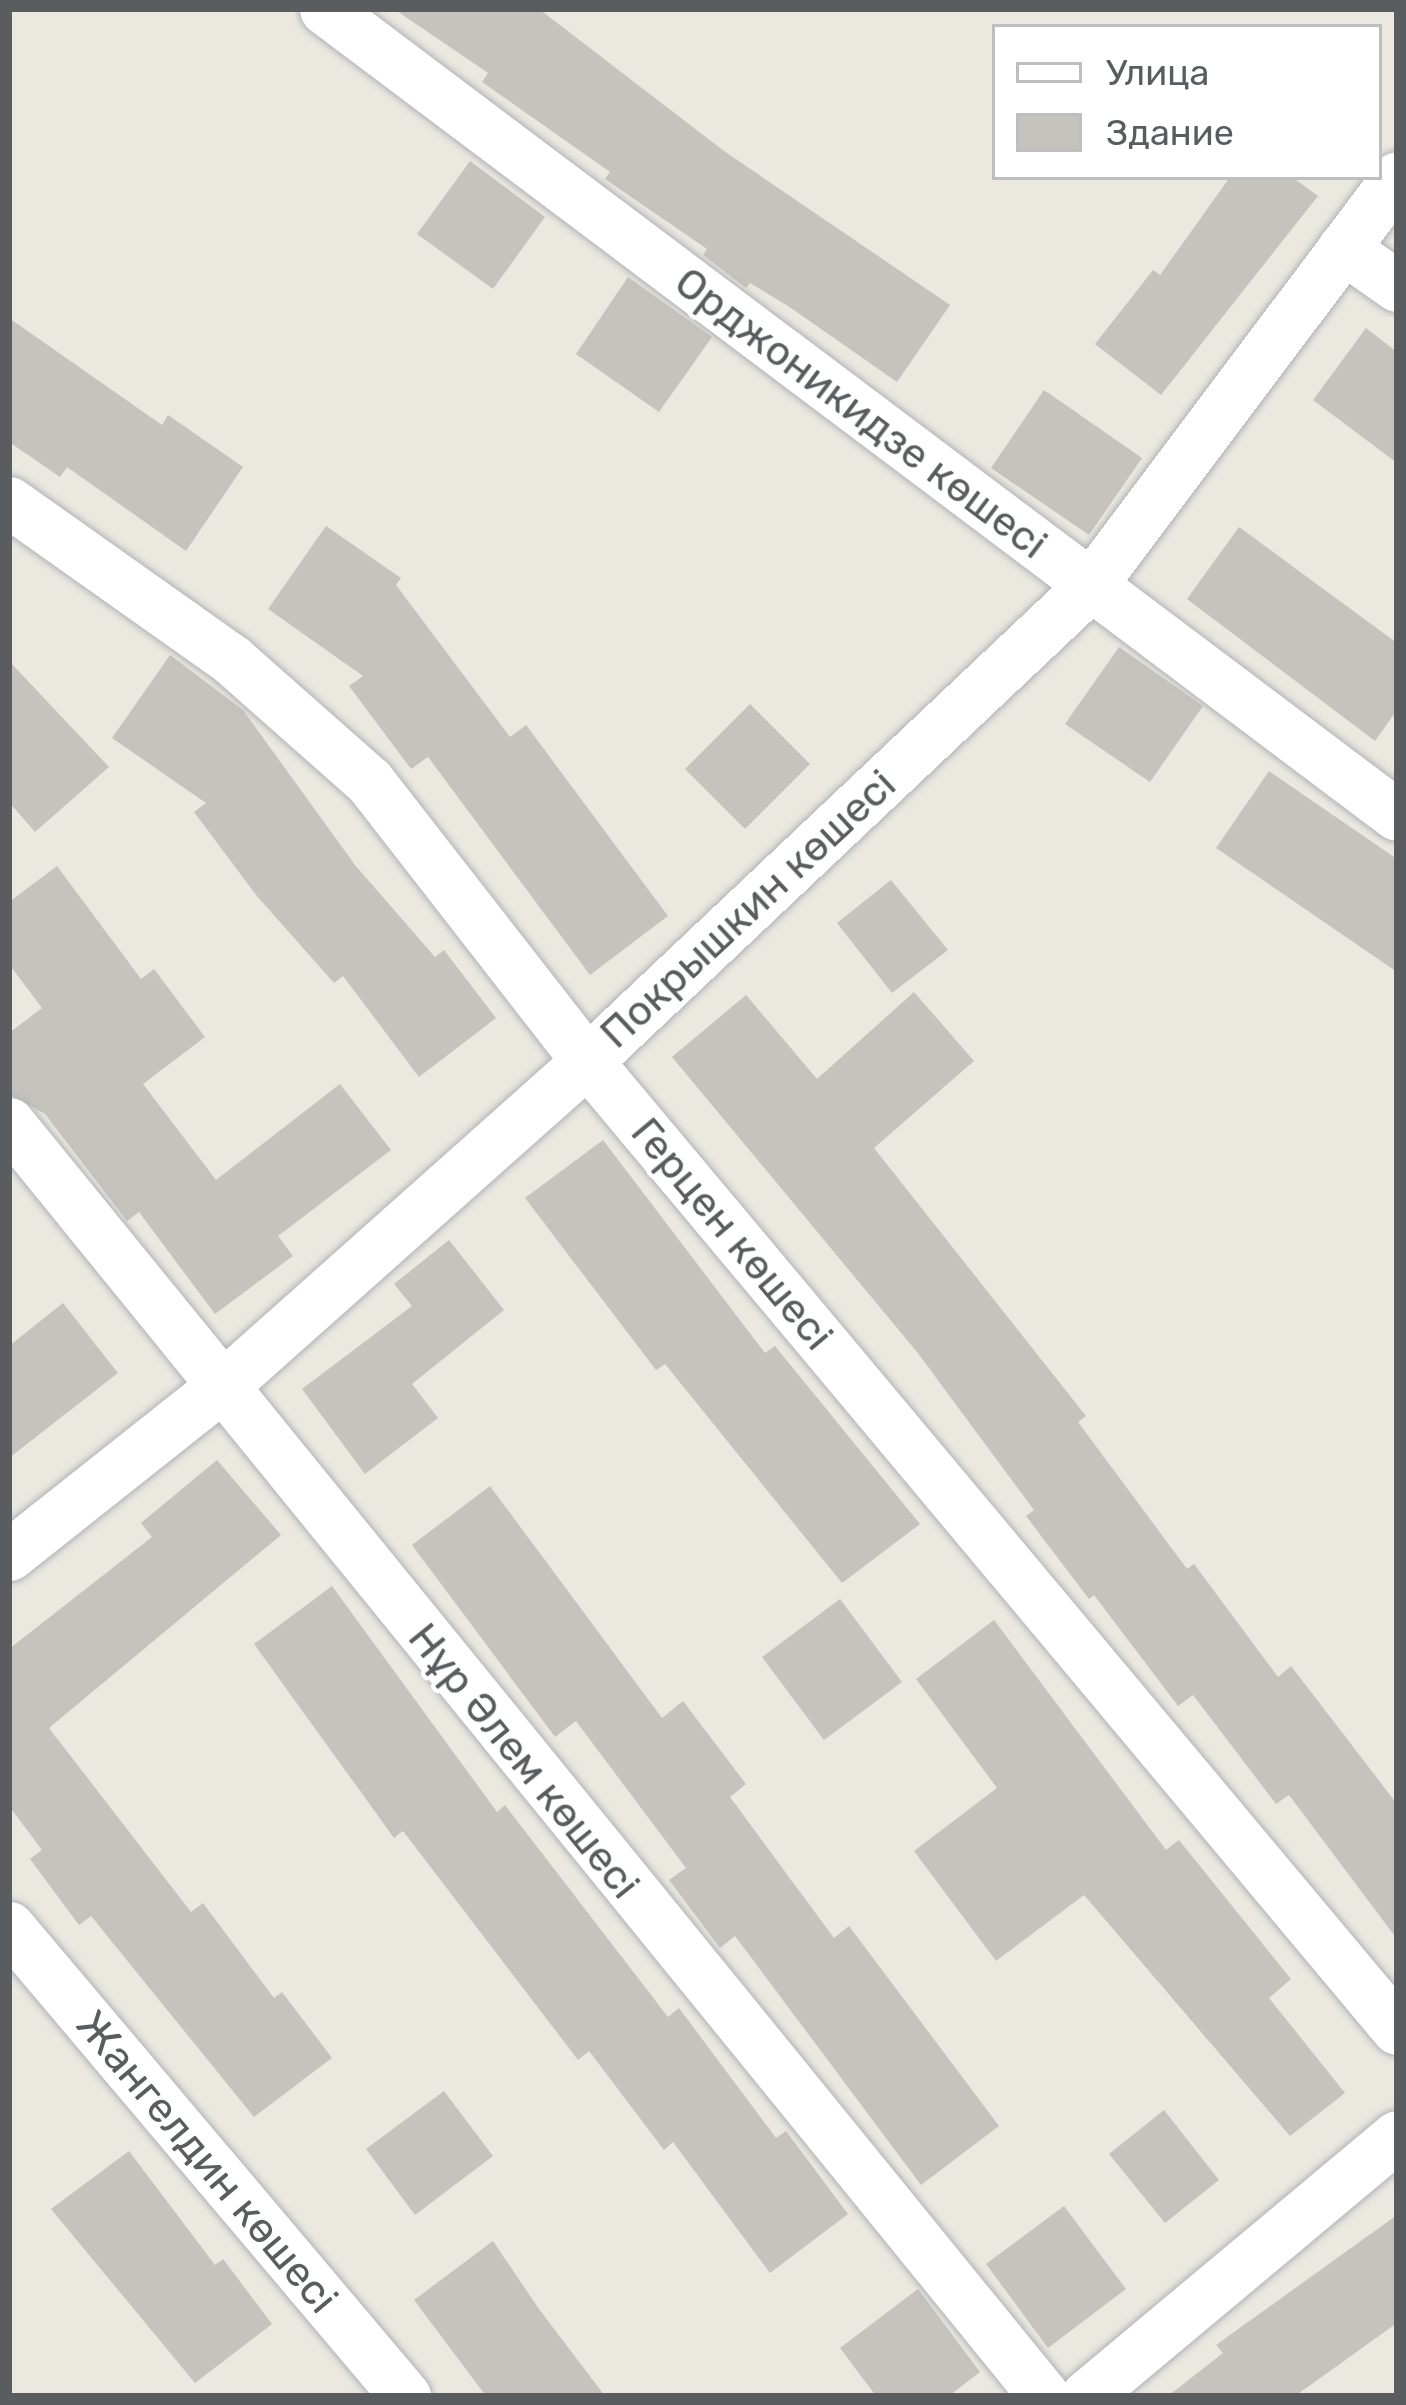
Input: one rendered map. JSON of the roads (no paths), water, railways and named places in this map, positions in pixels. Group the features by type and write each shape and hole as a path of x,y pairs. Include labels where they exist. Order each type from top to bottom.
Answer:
{"street":[{"name":"Орджоникидзе көшесі","path":"325,9 1397,815"},
{"name":"Покрышкин көшесі","path":"9,1555 227,1382 587,1061 1090,586 1397,177"},
{"path":"1343,248 1397,286"},
{"name":"Герцен көшесі","path":"9,502 232,660 368,781 587,1061 1397,2030"},
{"name":"Нұр Әлем көшесі","path":"9,1123 227,1382 412,1625 1044,2396"},
{"name":"Жангелдин көшесі","path":"9,1927 405,2396"},
{"path":"1086,2396 1397,2136"}]}
